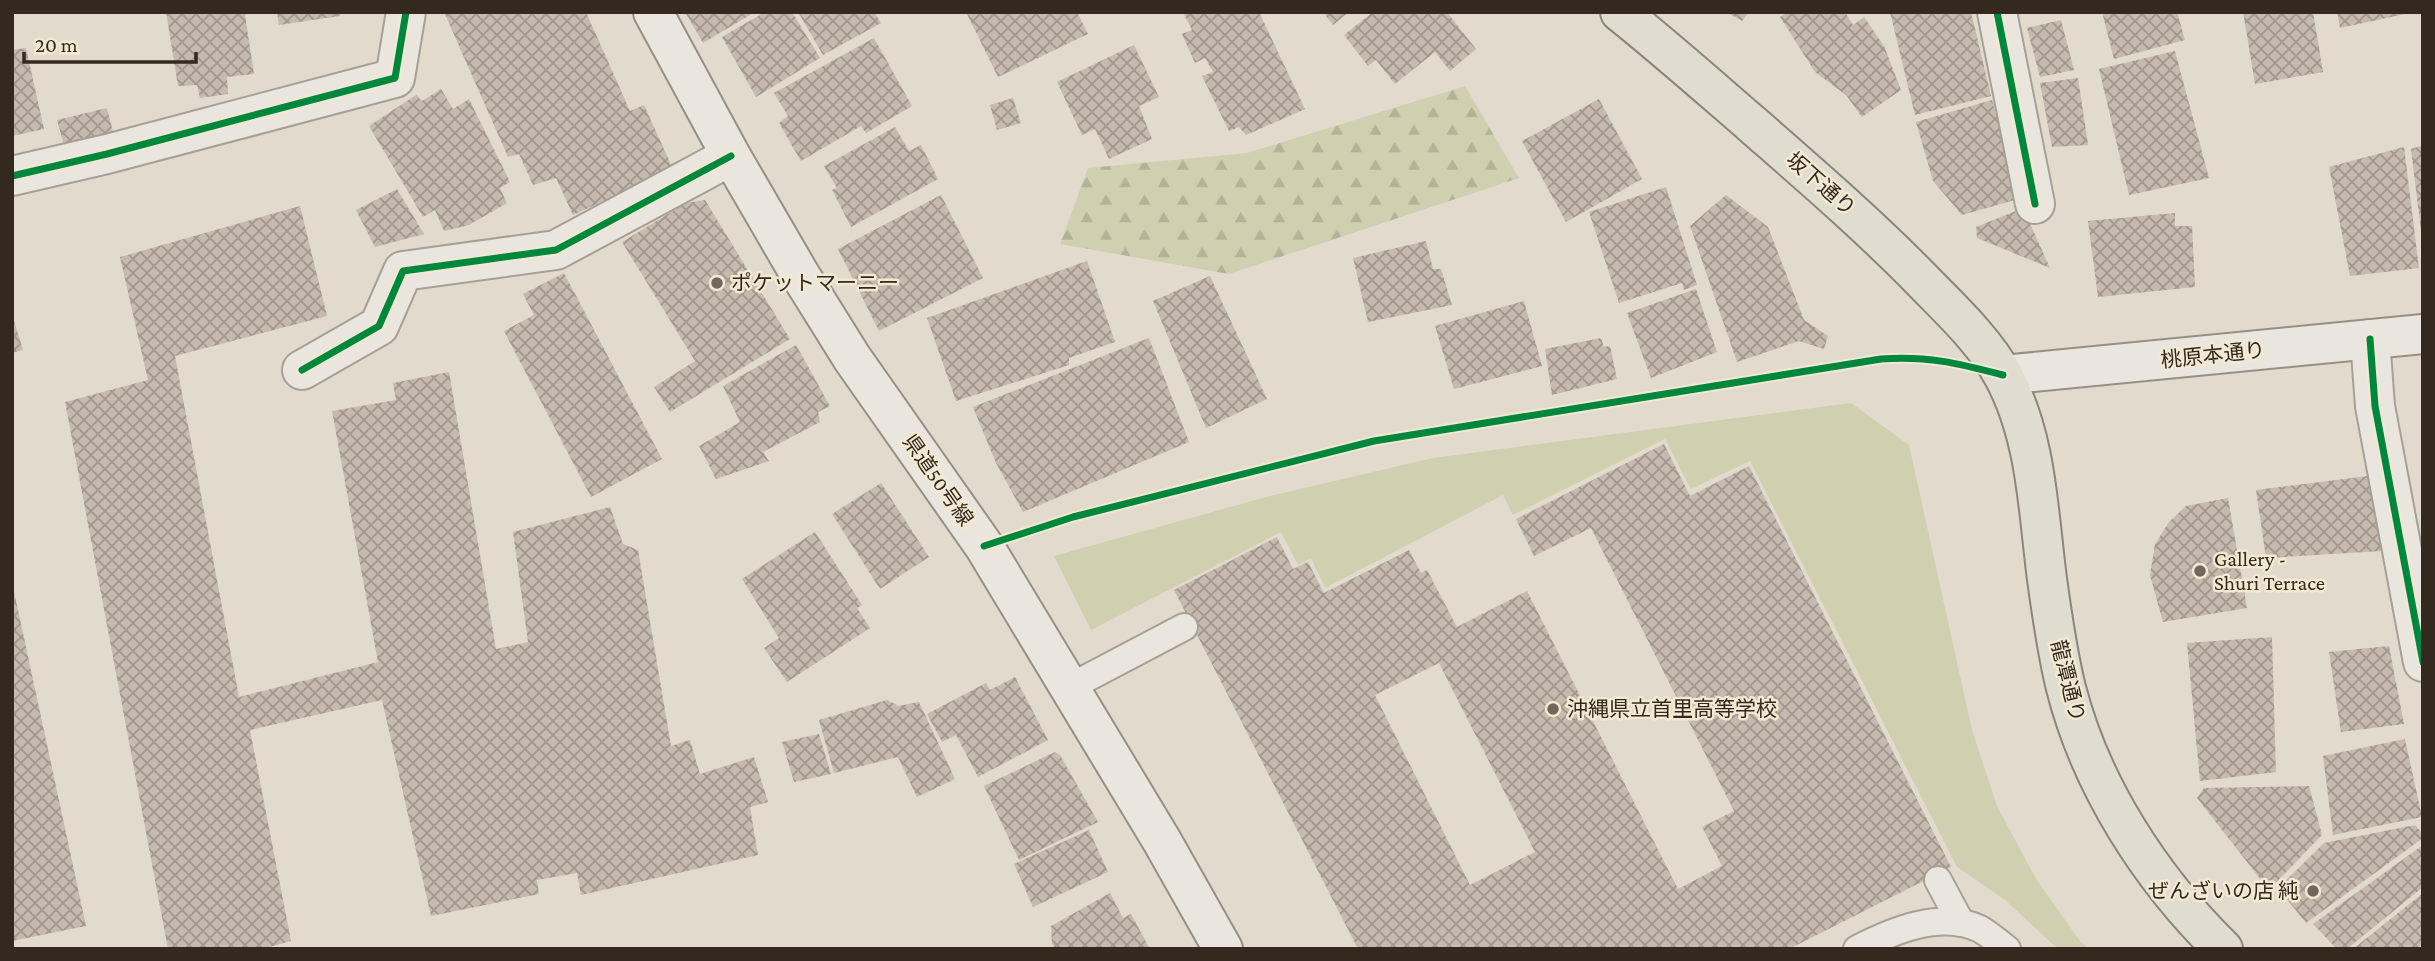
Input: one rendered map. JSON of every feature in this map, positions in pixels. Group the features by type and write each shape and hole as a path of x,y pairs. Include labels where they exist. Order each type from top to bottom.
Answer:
{"main road":[{"path":"12,176 107,154 395,78 406,12"},
{"name":"県道50号線","path":"653,12 731,156 852,358 984,546 1223,949"},
{"name":"坂下通り","path":"1620,12 1867,225 1956,315 2003,375"},
{"path":"1997,12 2035,204"},
{"path":"302,370 379,326 403,271 556,250 731,156"},
{"name":"桃原本通り","path":"2003,375 2423,334"},
{"path":"2370,339 2375,406 2423,662"},
{"name":"龍潭通り","path":"2003,375 2020,417 2034,466 2055,634 2066,688 2078,724 2106,792 2147,858 2175,896 2223,949"}],"lane":[{"path":"1070,687 1184,627"},
{"path":"1938,880 1961,923"},
{"path":"1857,949 1888,933 1937,923 1961,923 1979,929 2007,949"}],"green space":[{"path":"1465,86 1519,178 1229,274 1060,244 1088,168 1247,153"},
{"path":"1851,403 1909,445 1972,730 1997,806 2036,879 2080,941 2089,949 2058,949 2005,900 1957,867 1750,461 1691,489 1665,439 1513,515 1503,495 1325,588 1311,558 1298,565 1281,532 1091,630 1054,556 1270,496 1433,458"}],"building":[{"path":"166,12 254,12 245,15 254,74 227,77 228,94 200,98 197,85 178,86"},
{"path":"277,12 340,12 340,16 279,25"},
{"path":"444,12 586,12 630,111 644,105 673,169 573,215 556,178 533,185 519,154 508,157"},
{"path":"685,12 755,12 703,43"},
{"path":"765,12 792,12 820,58 756,97 722,37"},
{"path":"798,12 874,12 881,23 823,55"},
{"path":"966,12 1077,12 1088,34 998,77"},
{"path":"1183,12 1259,12 1305,109 1246,135 1239,127 1229,131 1202,76 1213,72 1205,58 1195,63 1182,34 1192,30"},
{"path":"1323,12 1349,12 1333,25"},
{"path":"1373,12 1447,12 1476,49 1450,71 1435,52 1395,84 1376,60 1368,66 1344,35"},
{"path":"1726,12 1749,12 1742,21"},
{"path":"1788,12 1845,12 1853,25 1864,17 1884,46 1901,90 1862,117 1846,95 1815,72 1780,17"},
{"path":"1890,12 1971,12 1991,96 1915,115"},
{"path":"2102,12 2177,12 2185,40 2114,59"},
{"path":"2243,12 2313,12 2323,72 2255,84"},
{"path":"2337,12 2410,12 2410,13 2340,28"},
{"path":"2061,20 2074,70 2040,77 2027,28"},
{"path":"874,38 912,106 866,133 861,126 801,161 779,123 788,116 774,93"},
{"path":"1134,45 1159,97 1139,106 1152,139 1109,159 1095,129 1082,135 1057,82"},
{"path":"26,48 44,129 12,136 12,50"},
{"path":"2175,51 2209,178 2129,195 2099,69"},
{"path":"2078,78 2088,145 2052,147 2040,83"},
{"path":"441,89 453,109 469,99 510,182 500,188 507,203 469,225 444,231 435,210 423,217 369,126 416,95 422,101"},
{"path":"1013,98 1021,123 997,130 990,105"},
{"path":"1599,99 1642,179 1566,222 1522,141"},
{"path":"1992,100 2022,198 1962,215 1933,181 1916,122"},
{"path":"107,108 116,144 67,156 57,120"},
{"path":"895,127 909,151 921,145 938,179 851,227 832,190 837,188 824,166"},
{"path":"2423,145 2423,231 2421,231 2411,149"},
{"path":"2404,147 2419,268 2350,276 2329,167"},
{"path":"1666,187 1697,285 1684,290 1682,283 1619,303 1589,212"},
{"path":"397,189 424,234 375,247 356,210"},
{"path":"941,195 983,278 879,331 838,249"},
{"path":"1726,195 1768,227 1804,320 1828,336 1824,349 1799,341 1737,362 1690,226"},
{"path":"705,200 790,339 670,412 654,387 695,361 622,242 686,203"},
{"path":"300,206 327,316 175,356 239,697 378,662 332,411 396,400 393,383 449,372 496,649 528,642 513,532 610,507 623,544 638,550 671,746 690,740 700,774 754,757 768,802 750,807 758,855 581,895 577,873 537,880 539,894 431,916 382,700 250,730 291,941 262,949 168,949 65,402 148,380 120,257"},
{"path":"2023,208 2050,268 1977,238 1976,227"},
{"path":"2175,213 2175,226 2192,226 2195,287 2098,297 2088,221"},
{"path":"1426,241 1433,269 1441,269 1452,305 1368,322 1353,258"},
{"path":"1087,261 1115,342 1069,358 1069,365 956,401 927,318"},
{"path":"564,273 662,459 591,497 504,331 534,315 523,294"},
{"path":"1210,276 1267,399 1206,428 1153,301"},
{"path":"1696,289 1717,352 1651,378 1627,313"},
{"path":"1524,301 1542,366 1454,389 1435,326"},
{"path":"12,314 23,350 12,353"},
{"path":"1149,338 1189,442 1023,512 996,463 973,407"},
{"path":"1601,338 1604,347 1610,346 1617,379 1552,395 1545,349"},
{"path":"796,345 830,406 818,412 820,422 763,452 769,461 716,479 699,446 740,422 723,386"},
{"path":"1664,444 1690,496 1749,466 1951,867 1789,949 1358,949 1174,590 1277,537 1293,569 1308,562 1324,593 1409,550 1421,573 1427,570 1457,627 1527,591 1678,889 1722,866 1702,827 1734,811 1591,528 1534,556 1516,519","holes":["1439,663 1535,852 1470,885 1375,695"]},
{"path":"2368,476 2382,551 2266,558 2256,490"},
{"path":"881,483 929,557 880,589 832,514"},
{"path":"2228,498 2247,608 2163,622 2150,575 2155,544 2169,522 2186,506"},
{"path":"815,532 862,605 857,608 870,628 787,682 764,648 779,638 742,579"},
{"path":"12,582 86,926 12,941"},
{"path":"2272,637 2276,772 2200,781 2187,643"},
{"path":"2389,646 2404,724 2341,732 2329,652"},
{"path":"1015,677 1048,740 978,777 956,735 942,742 927,714 986,683 990,690"},
{"path":"887,700 899,706 919,702 955,779 917,797 898,757 834,773 819,720"},
{"path":"819,734 831,774 794,782 782,742"},
{"path":"2405,739 2422,817 2333,835 2323,756"},
{"path":"1055,752 1060,755 1098,822 1019,860 984,786"},
{"path":"2309,786 2322,835 2269,890 2197,798 2204,788"},
{"path":"2415,825 2423,838 2306,923 2278,888 2324,843"},
{"path":"1089,830 1108,872 1033,907 1014,864"},
{"path":"2423,845 2423,887 2347,949 2337,949 2313,924"},
{"path":"1110,893 1123,918 1131,914 1150,949 1055,949 1051,926"},
{"path":"2423,893 2423,943 2417,949 2353,949"}],"cycle path":[{"path":"12,176 107,154 395,78 406,12"},
{"path":"1997,12 2035,204"},
{"path":"302,370 379,326 403,271 556,250 731,156"},
{"path":"2370,339 2375,406 2423,662"},
{"path":"984,546 1073,517 1374,441 1881,359 1943,361 2003,375"}],"place":[{"name":"ポケットマーニー","path":"717,283"},
{"name":"Gallery - Shuri Terrace","path":"2200,571"},
{"name":"沖縄県立首里高等学校","path":"1553,709"},
{"name":"ぜんざいの店 純","path":"2313,891"}]}
